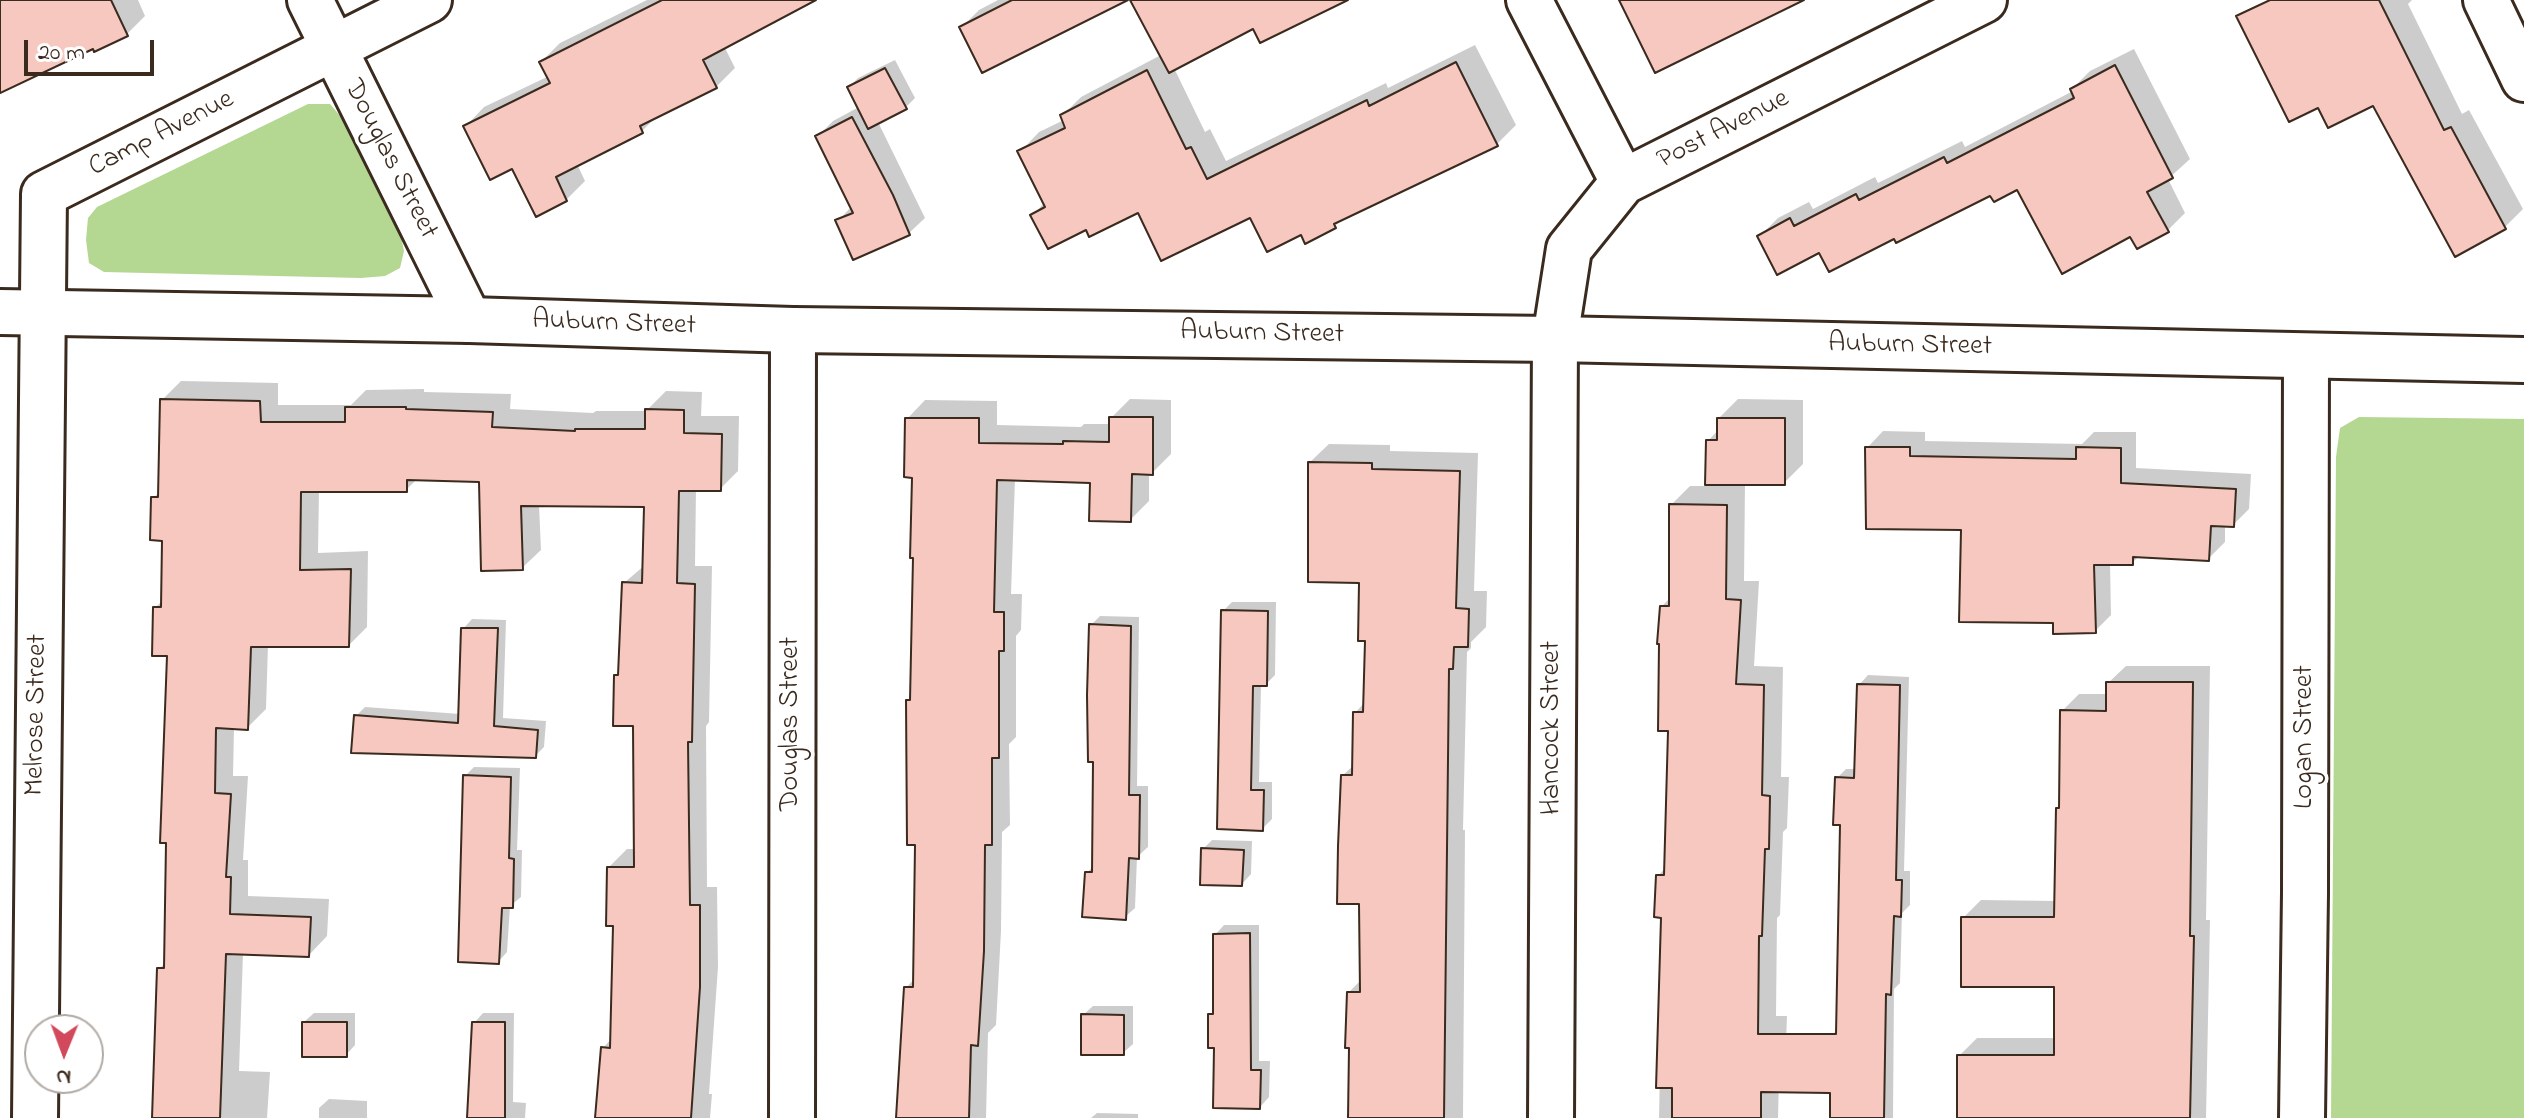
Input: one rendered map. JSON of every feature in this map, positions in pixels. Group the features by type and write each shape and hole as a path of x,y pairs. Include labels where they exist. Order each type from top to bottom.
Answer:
{"street":[{"name":"Douglas Street","path":"310,0 469,320"},
{"name":"Camp Avenue","path":"21,313 44,194 429,0"},
{"path":"1529,0 1623,182"},
{"name":"Post Avenue","path":"1555,339 1569,249 1623,182 1984,0"},
{"path":"2486,0 2524,79"},
{"name":"Auburn Street","path":"21,313 469,320 793,330 1555,339 2524,360"},
{"name":"Melrose Street","path":"21,313 35,1118"},
{"name":"Douglas Street","path":"792,1118 793,330"},
{"name":"Hancock Street","path":"1551,1118 1555,339"},
{"name":"Logan Street","path":"2302,1118 2306,356"}],"green space":[{"path":"308,104 330,104 341,117 399,227 404,251 400,268 385,276 361,278 104,272 89,263 86,240 88,218 97,207"},
{"path":"2359,417 2524,419 2524,1118 2331,1118 2336,457 2340,428"}],"building":[{"path":"0,0 111,0 128,36 0,93"},
{"path":"662,0 816,0 703,60 717,88 640,126 643,133 556,177 567,201 536,217 512,169 490,180 463,126 550,83 539,62"},
{"path":"1012,0 1128,0 982,73 959,27"},
{"path":"1130,0 1348,0 1260,43 1253,29 1169,73"},
{"path":"1619,0 1804,0 1655,73"},
{"path":"2270,0 2379,0 2444,130 2451,127 2506,229 2455,257 2373,106 2328,128 2318,108 2289,122 2236,16"},
{"path":"1456,62 1498,146 1334,224 1336,228 1305,244 1301,235 1267,252 1250,218 1161,261 1138,213 1089,237 1086,230 1048,249 1030,215 1045,207 1017,151 1065,128 1060,115 1147,70 1186,149 1191,147 1207,179 1367,100 1369,106"},
{"path":"2115,65 2173,178 2147,192 2169,232 2137,249 2130,237 2062,274 2017,190 1994,202 1990,196 1829,272 1819,253 1777,275 1757,236 1790,218 1794,226 1856,194 1859,200 1944,157 1947,163 2074,98 2070,89"},
{"path":"885,68 907,109 868,129 847,87"},
{"path":"852,117 910,235 853,260 835,220 853,213 815,136"},
{"path":"160,399 260,401 261,422 345,422 345,407 406,407 493,412 492,427 575,431 645,429 645,409 684,410 684,433 722,434 721,491 679,491 677,583 695,584 692,742 688,742 690,905 700,905 700,987 691,1118 595,1118 601,1047 610,1048 613,926 606,926 607,867 634,867 633,726 613,726 614,675 618,675 622,582 642,583 644,507 521,506 523,570 481,571 479,482 407,480 407,492 301,492 300,570 351,569 349,647 251,647 248,730 216,728 215,793 231,794 226,877 231,877 230,914 311,917 309,957 226,954 220,1118 152,1118 157,968 164,968 166,843 160,843 167,656 152,656 153,607 161,607 162,541 150,540 151,497 158,497"},
{"path":"1109,417 1153,417 1153,475 1132,474 1131,522 1089,521 1090,483 997,480 994,612 1004,612 1004,651 999,651 999,758 992,758 992,845 985,845 984,951 978,1046 971,1045 969,1118 896,1118 904,987 913,987 915,845 907,845 906,700 910,700 913,558 910,558 912,478 904,477 905,418 979,418 979,443 1063,444 1063,441 1109,442"},
{"path":"1717,418 1785,418 1785,485 1705,485 1706,440 1717,440"},
{"path":"1865,447 1910,447 1910,456 2076,459 2076,447 2121,448 2121,483 2236,489 2234,527 2211,526 2209,561 2133,557 2133,565 2094,565 2096,633 2053,634 2053,623 1959,622 1961,530 1866,529"},
{"path":"1308,462 1372,463 1372,469 1460,471 1456,608 1469,609 1468,647 1454,647 1453,669 1449,669 1444,1118 1348,1118 1349,1048 1345,1048 1347,992 1360,992 1359,904 1337,904 1338,846 1341,775 1352,775 1353,712 1363,712 1365,641 1358,641 1359,583 1308,582"},
{"path":"1669,504 1727,505 1726,599 1741,600 1736,684 1764,685 1762,795 1770,796 1769,849 1765,849 1762,936 1759,936 1758,1034 1836,1034 1840,825 1833,825 1835,777 1854,778 1857,684 1900,685 1896,880 1902,880 1901,917 1894,916 1891,995 1886,994 1884,1118 1830,1118 1830,1093 1761,1092 1761,1118 1672,1118 1672,1088 1656,1088 1661,918 1654,917 1656,875 1664,875 1668,731 1658,731 1657,644 1660,606 1669,606"},
{"path":"1221,610 1268,611 1267,686 1253,686 1251,790 1264,790 1263,831 1217,829"},
{"path":"1089,624 1131,626 1129,795 1140,795 1139,859 1129,858 1126,920 1082,917 1085,872 1092,872 1093,762 1088,762 1087,695"},
{"path":"461,628 498,628 494,726 538,730 536,758 351,753 354,715 458,723"},
{"path":"2106,682 2193,682 2190,936 2194,936 2190,1118 1957,1118 1957,1055 2054,1055 2054,987 1961,987 1961,917 2054,917 2060,710 2106,711"},
{"path":"463,775 511,777 509,858 514,859 513,908 502,908 499,964 458,962"},
{"path":"1201,848 1244,850 1242,886 1200,885"},
{"path":"1250,933 1251,1070 1261,1070 1260,1109 1213,1108 1214,1048 1208,1048 1208,1014 1213,1014 1213,934"},
{"path":"1081,1014 1124,1015 1124,1055 1081,1055"},
{"path":"302,1022 347,1022 347,1057 302,1057"},
{"path":"472,1022 505,1022 505,1118 467,1118"}]}
